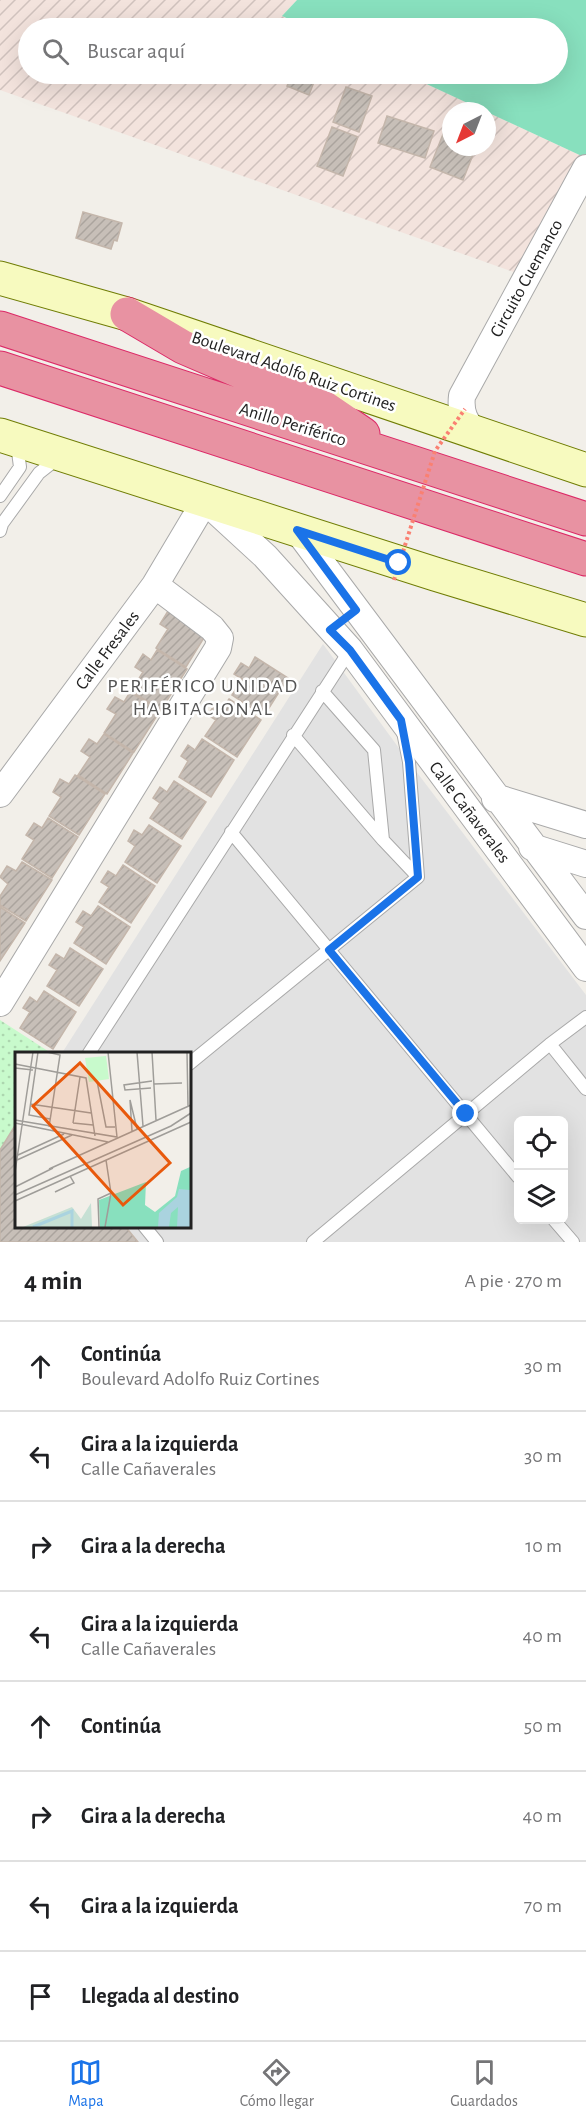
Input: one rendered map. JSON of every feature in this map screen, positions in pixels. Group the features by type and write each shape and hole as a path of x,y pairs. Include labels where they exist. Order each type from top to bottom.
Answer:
{"highway":[{"path":"127,314 183,347 325,408 397,457"},
{"name":"Anillo Periférico","path":"0,328 586,519"},
{"name":"Anillo Periférico","path":"0,368 586,559"}],"main road":[{"name":"Boulevard Adolfo Ruiz Cortines","path":"0,278 127,314 423,416 470,410 586,470"},
{"path":"8,438 586,620"}],"street":[{"name":"Circuito Cuemanco","path":"423,416 446,405 470,410 586,168"},
{"name":"Calle Fresales","path":"0,794 155,585 205,501"},
{"name":"Calle Cañaverales","path":"205,501 265,556 350,650 586,968"},
{"name":"Calle Cañaverales","path":"297,530 586,916"},
{"path":"0,1003 218,648 220,638 212,628 155,585"},
{"path":"330,630 356,610"},
{"path":"466,807 498,798 586,825"},
{"path":"499,852 535,847 586,864"}],"lane":[{"path":"0,495 20,466 8,438"},
{"path":"0,531 2,524 39,473 62,455"},
{"path":"90,1052 350,650"},
{"path":"322,691 374,750 383,840"},
{"path":"401,720 409,762 418,877"},
{"path":"293,735 383,840 418,877"},
{"path":"231,832 514,1171"},
{"path":"190,1063 418,877"},
{"path":"313,1242 550,1044 586,1017"},
{"path":"550,1044 586,1089"},
{"path":"557,1224 573,1242"},
{"path":"145,1227 157,1242"}],"path":[{"path":"394,580 435,451 470,410"}],"shaded area":[{"path":"0,0 297,0 282,16 286,18 18,18 18,84 427,84 466,102 442,102 442,156 496,156 496,116 586,158 525,276 0,90"},
{"path":"323,644 409,762 586,995 586,1242 138,1242 126,1227 190,1227 190,1052 63,1052"}],"green space":[{"path":"297,0 586,0 586,158 496,116 496,102 465,102 427,84 568,84 568,18 286,18 282,16"},
{"path":"0,1020 49,1052 15,1052 15,1126 0,1150"}],"building":[{"path":"288,84 313,84 309,95 287,86"},
{"path":"346,87 372,96 359,132 333,122"},
{"path":"387,116 434,131 425,158 378,143"},
{"path":"332,127 358,137 343,176 317,166"},
{"path":"442,137 442,156 472,156 463,180 430,167"},
{"path":"83,212 122,223 117,241 114,240 111,249 76,238"},
{"path":"168,611 210,628 186,667 156,648 168,629 160,624"},
{"path":"157,650 187,669 161,710 131,691 143,672 135,667 143,654 151,660"},
{"path":"255,657 288,678 264,716 232,695 242,679 234,674 241,663 249,668"},
{"path":"130,692 160,711 134,752 104,733 116,714 107,709 115,697 124,702"},
{"path":"229,699 261,720 237,757 205,736 216,720 208,715 215,704 222,709"},
{"path":"104,734 133,753 107,794 78,775 90,757 81,751 89,739 97,744"},
{"path":"202,739 234,760 211,797 179,777 188,761 181,756 188,745 195,750"},
{"path":"75,775 105,794 79,835 49,816 61,797 53,792 60,779 69,784"},
{"path":"174,781 206,802 182,839 150,818 160,803 153,798 160,787 167,792"},
{"path":"48,818 78,837 52,878 22,859 34,840 26,835 34,823 42,828"},
{"path":"149,825 181,846 157,883 125,862 135,846 128,841 134,830 142,835"},
{"path":"22,862 52,880 26,921 0,905 0,896 8,884 0,877 7,866 16,871"},
{"path":"123,865 155,886 131,923 99,902 109,887 101,882 108,871 116,876"},
{"path":"98,906 130,927 106,964 74,943 84,927 76,922 83,911 91,916"},
{"path":"0,907 25,923 0,961"},
{"path":"70,948 103,969 79,1006 47,986 57,970 49,965 56,954 64,959"},
{"path":"44,991 76,1012 53,1049 20,1028 30,1012 23,1008 30,997 37,1002"},
{"path":"15,1126 15,1227 126,1227 138,1242 0,1242 0,1150"}],"district":[{"name":"PERIFÉRICO UNIDAD HABITACIONAL","path":"203,696"}],"route":[{"path":"399,563 297,530 356,610 330,630 350,650 401,720 409,762 418,877 329,950 466,1114"}]}
